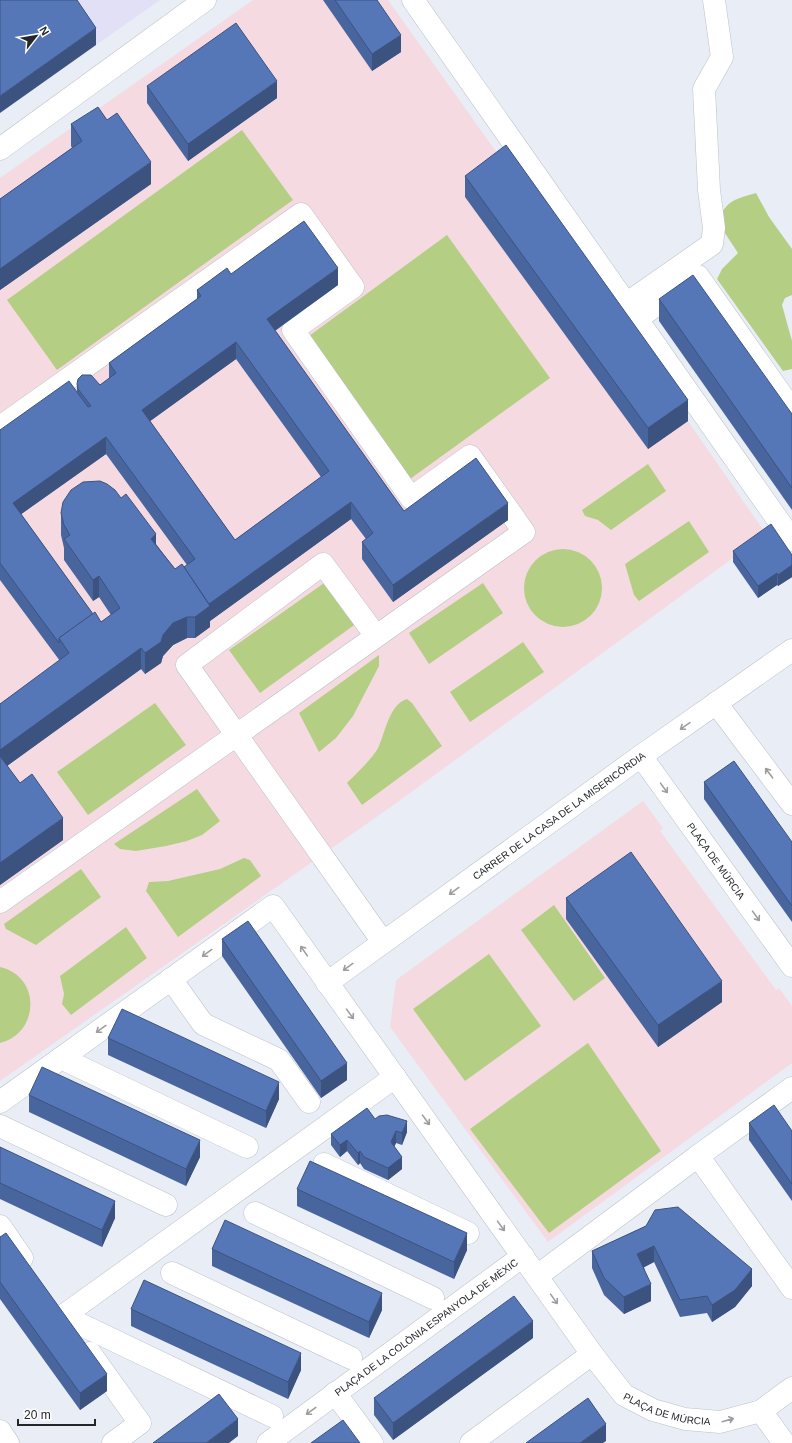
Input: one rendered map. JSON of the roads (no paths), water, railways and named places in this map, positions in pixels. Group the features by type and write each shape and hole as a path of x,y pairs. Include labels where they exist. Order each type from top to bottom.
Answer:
{"street":[{"path":"0,149 205,0"},
{"path":"413,0 792,540"},
{"path":"632,311 712,244 714,228 709,183 704,89 722,57 714,0"},
{"path":"0,427 301,214 353,287 293,330 411,498 470,456 524,532 0,902"},
{"path":"632,311 698,276 792,410"},
{"path":"376,636 323,564 187,665 383,942"},
{"name":"CARRER DE LA CASA DE LA MISERICÒRDIA","path":"327,983 641,756 792,650"},
{"path":"716,703 792,804"},
{"name":"PLAÇA DE MÚRCIA","path":"641,756 792,966"},
{"name":"PLAÇA DE LA COLÒNIA ESPANYOLA DE MÈXIC","path":"0,1102 272,906 523,1256 268,1443"},
{"path":"171,979 203,1024 280,1060 309,1102"},
{"path":"61,1058 247,1147"},
{"path":"63,1316 395,1077"},
{"path":"537,1276 698,1156 791,1091"},
{"path":"0,1126 166,1205"},
{"path":"698,1156 791,1284"},
{"path":"324,1164 468,1233"},
{"name":"PLAÇA DE LA COLÒNIA ESPANYOLA DE MÈXIC","path":"255,1214 433,1298"},
{"path":"0,1226 32,1272"},
{"name":"PLAÇA DE MÚRCIA","path":"523,1256 592,1354 624,1395 653,1410 686,1419 720,1422 761,1411"},
{"name":"PLAÇA DE LA COLÒNIA ESPANYOLA DE MÈXIC","path":"172,1273 351,1358"},
{"path":"50,1298 140,1423 113,1443"},
{"path":"63,1316 272,1416"},
{"path":"471,1443 592,1354"},
{"path":"784,1443 761,1411 792,1388"},
{"path":"335,1393 372,1443"},
{"path":"0,1432 8,1443"}]}
